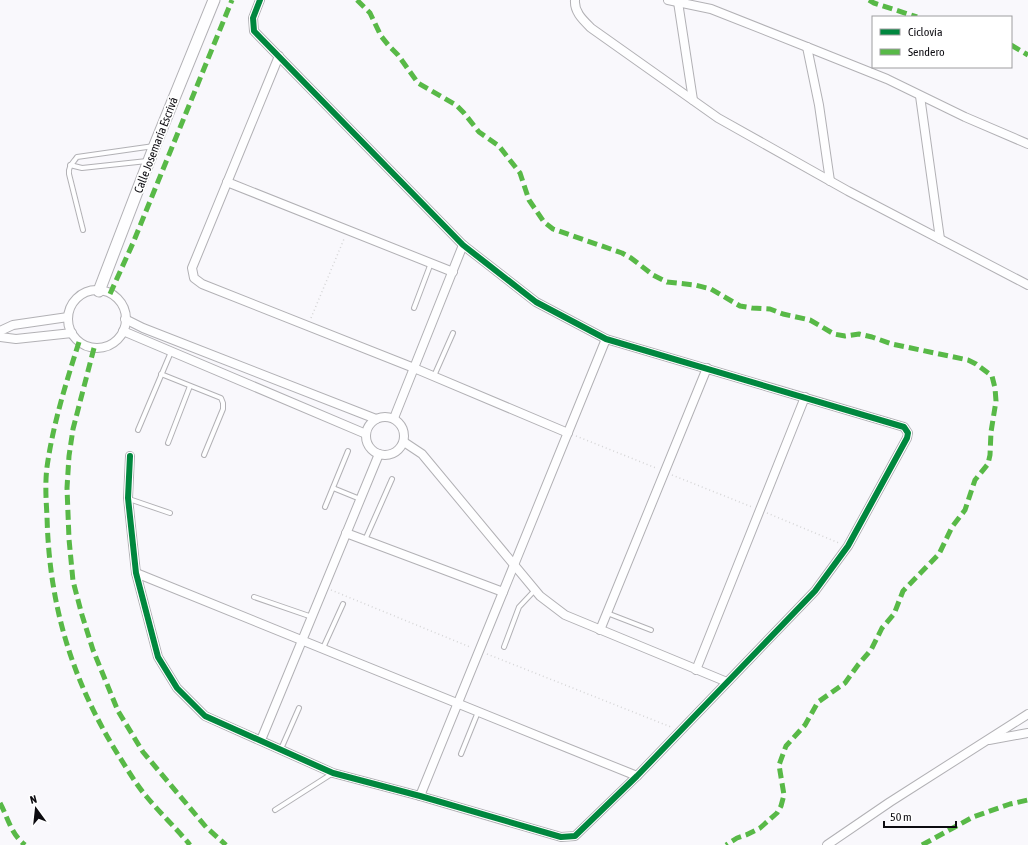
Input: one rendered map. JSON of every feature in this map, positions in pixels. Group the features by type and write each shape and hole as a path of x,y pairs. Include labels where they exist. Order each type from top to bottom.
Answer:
{"street":[{"name":"Calle Josemaría Escrivá","path":"99,291 155,145 214,0"},
{"path":"130,456 128,498 136,574 158,657 177,688 205,716 333,773 420,796 561,838 575,836 637,776 815,590 848,546 907,438 908,433 904,426 606,339 536,302 463,245 254,31 253,18 260,0"},
{"path":"575,0 575,7 578,13 590,28 718,118 830,181 1028,285"},
{"path":"668,0 712,9 887,79 965,117 1028,144"},
{"path":"678,2 693,100"},
{"path":"807,47 819,105 830,181"},
{"path":"279,56 192,268 194,278 202,284 434,376 568,433"},
{"path":"920,96 940,239"},
{"path":"227,182 453,272"},
{"path":"394,418 463,245"},
{"path":"99,291 110,294 117,299 122,306 126,319 123,331 118,338 111,344 94,348 84,345 75,338 68,323 68,317 73,303 78,298 84,294 99,291"},
{"path":"0,331 13,325 68,317"},
{"path":"126,319 143,328 376,419"},
{"path":"123,331 366,434"},
{"path":"0,337 16,339 72,333"},
{"path":"420,796 606,339"},
{"path":"210,368 214,356"},
{"path":"600,630 707,368"},
{"path":"696,670 805,397"},
{"path":"385,417 394,418 401,424 405,433 404,442 399,450 391,455 379,454 373,451 367,444 366,434 369,426 376,419 385,417"},
{"path":"404,442 422,454 540,596 565,615 727,682"},
{"path":"261,740 379,454"},
{"path":"346,533 503,592"},
{"path":"136,574 302,639 457,704 637,776"},
{"path":"827,845 890,802 1028,714"},
{"path":"985,741 1028,733"}],"lane":[{"path":"83,230 68,170 70,165 77,157 155,145"},
{"path":"70,165 82,168 150,160"},
{"path":"414,308 431,263"},
{"path":"434,376 453,333"},
{"path":"138,430 171,352"},
{"path":"161,374 221,398 223,409 204,455"},
{"path":"168,443 190,386"},
{"path":"325,508 348,451"},
{"path":"366,540 392,479"},
{"path":"333,488 360,500"},
{"path":"128,498 170,513"},
{"path":"504,648 519,607 535,590"},
{"path":"254,597 312,617"},
{"path":"323,648 343,604"},
{"path":"607,613 651,630"},
{"path":"281,749 298,708"},
{"path":"461,754 478,712"},
{"path":"275,810 333,773"}],"path":[{"path":"308,326 348,230"},
{"path":"568,433 848,546"},
{"path":"324,586 479,651 680,731"}],"marked path":[{"path":"110,294 133,243 232,0"},
{"path":"357,0 370,13 381,36 398,55 418,83 456,105 479,132 499,146 520,173 529,200 544,222 553,229 622,253 653,275 667,282 695,285 711,289 740,306 770,309 783,314 810,320 834,334 845,336 859,334 892,344 968,360 992,376 996,401 991,432 990,455 988,464 975,480 965,510 952,527 939,554 903,591 894,614 882,628 871,650 845,683 818,702 805,725 786,746 779,765 784,795 777,813 760,828 737,838 726,845"},
{"path":"869,0 914,16"},
{"path":"1012,46 1028,55"},
{"path":"79,342 56,419 46,473 49,548 52,580 58,610 75,668 101,725 142,791 190,845"},
{"path":"94,348 73,429 69,456 67,488 69,539 73,581 82,615 93,650 118,711 143,752 206,827 226,845"},
{"path":"922,845 973,817 1010,804 1028,800"},
{"path":"0,803 13,831 25,845"}],"cycle path":[{"path":"130,456 128,498 136,573 158,657 177,688 205,716 333,773 420,796 561,837 575,836 637,776 815,591 848,546 907,438 908,433 904,427 606,339 536,302 463,245 254,31 253,18 260,0"}]}
